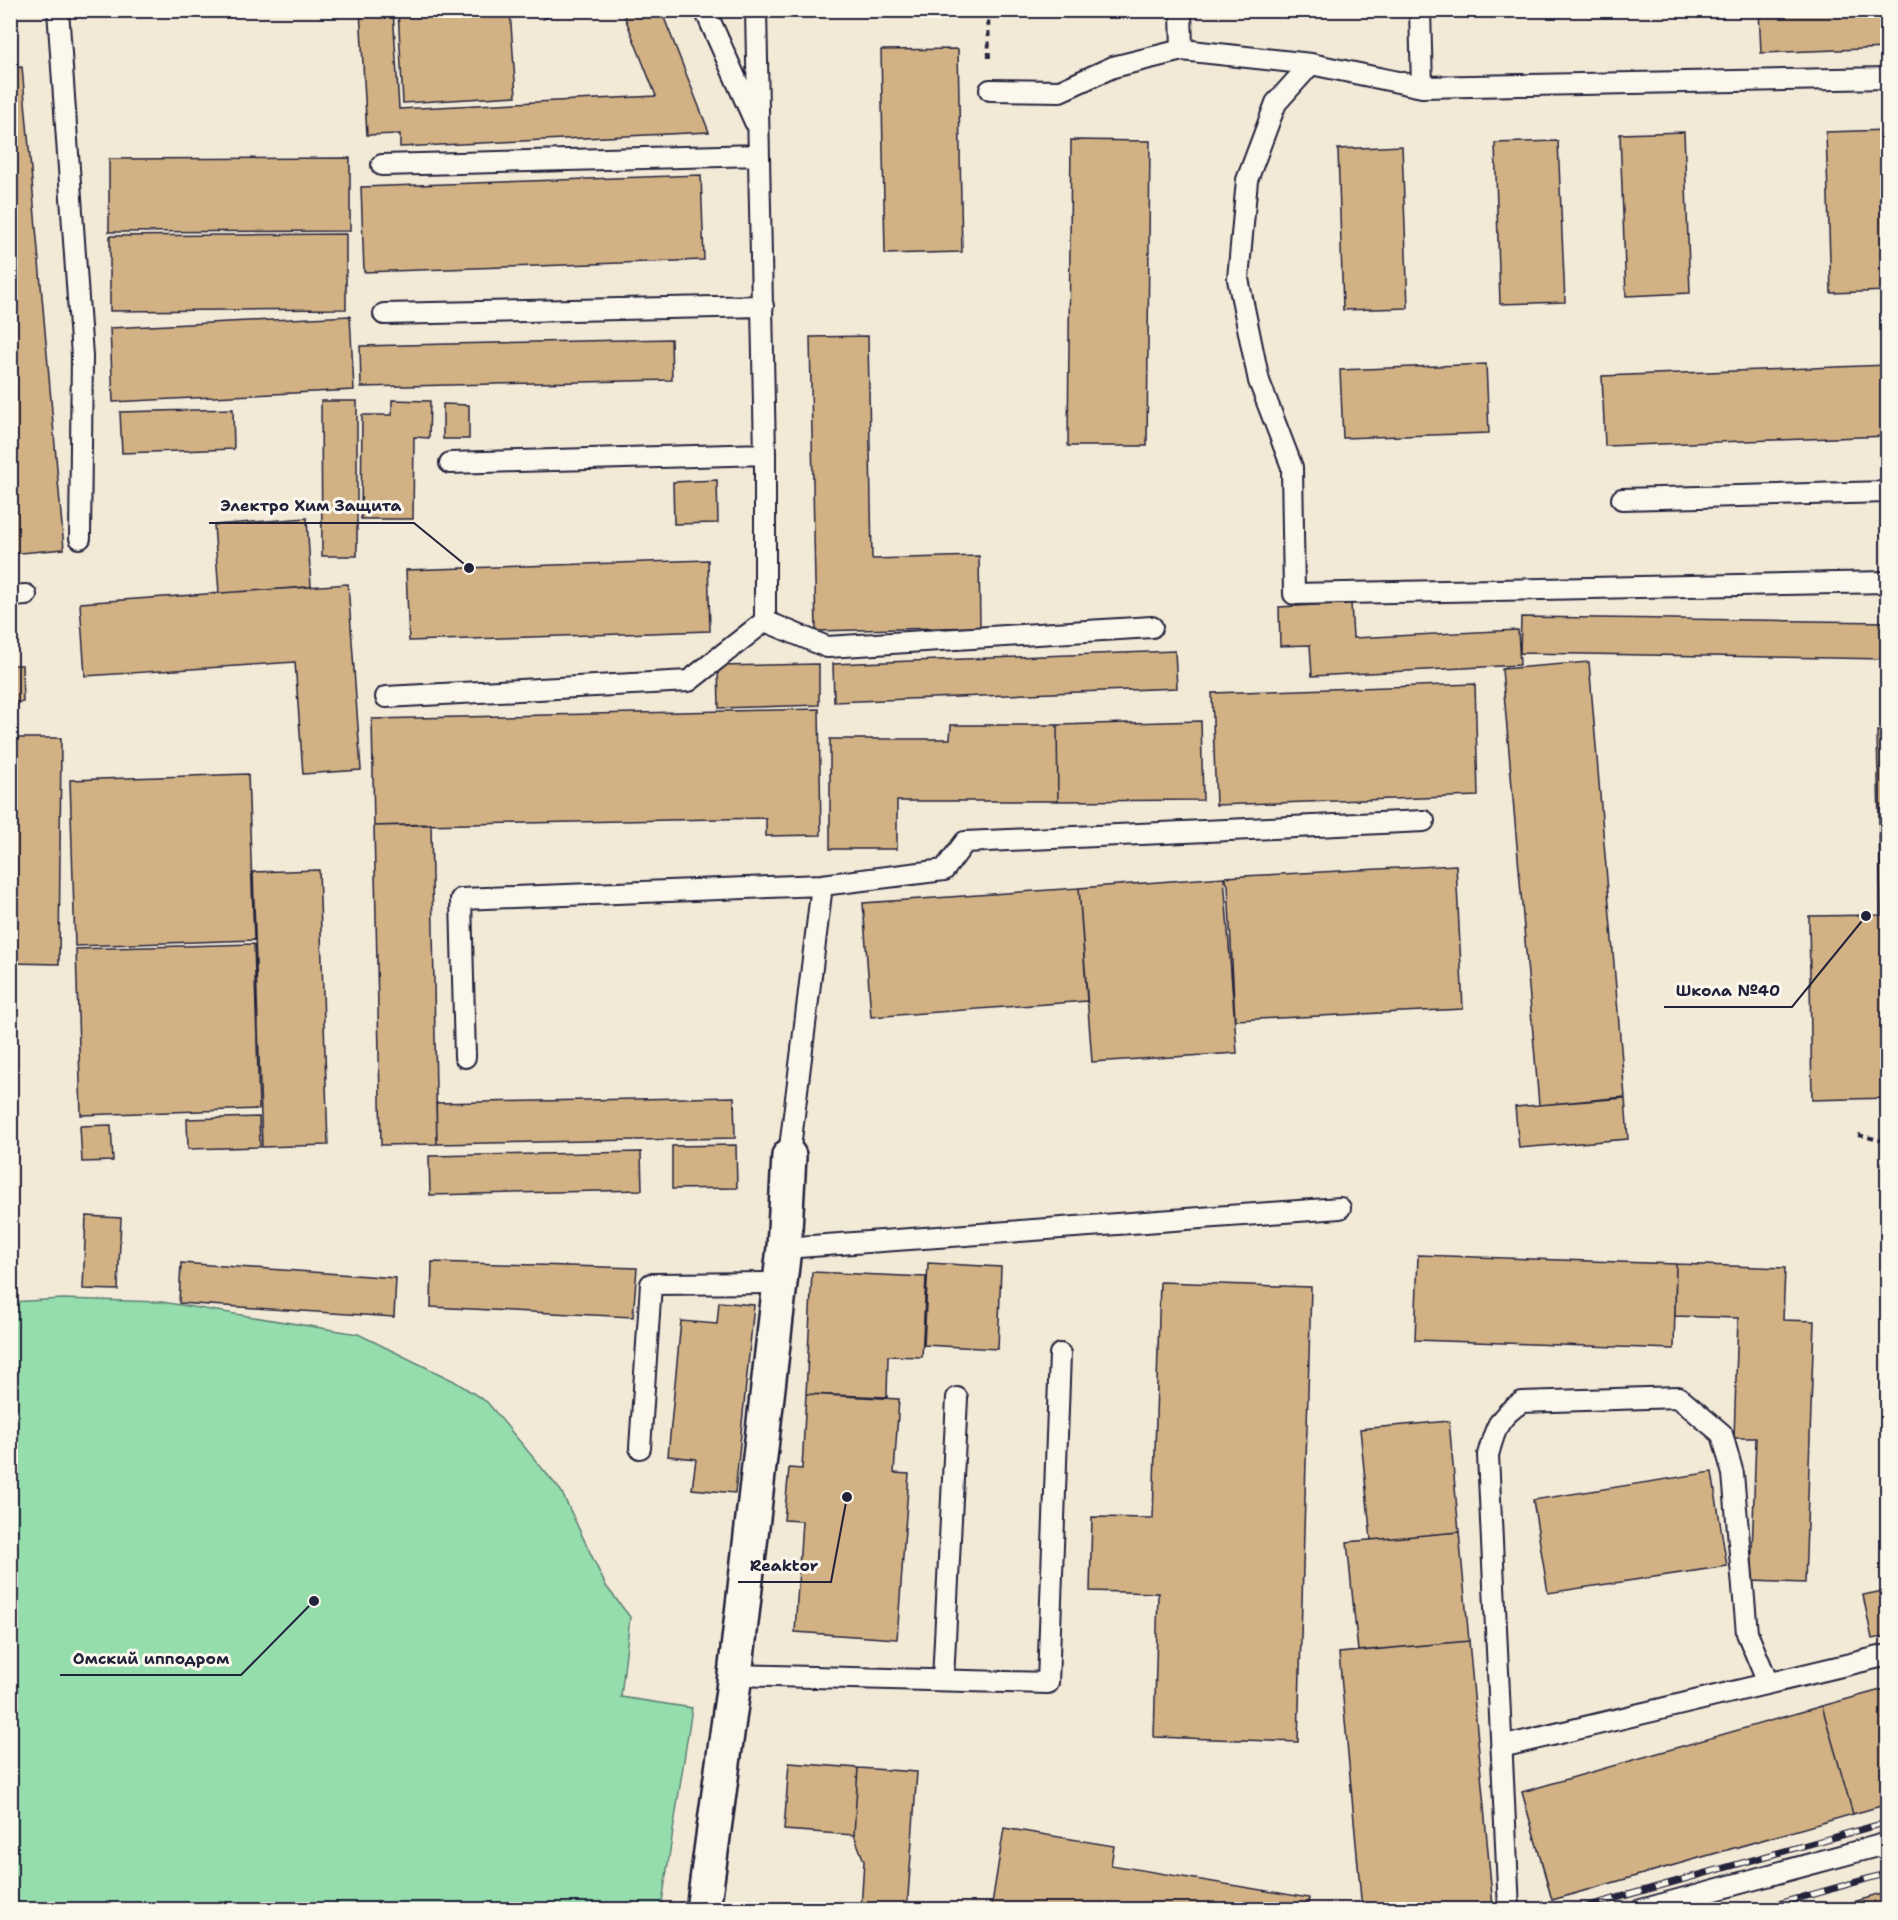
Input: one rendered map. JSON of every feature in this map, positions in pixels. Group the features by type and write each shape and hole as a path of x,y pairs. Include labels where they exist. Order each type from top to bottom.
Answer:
{"street":[{"path":"703,1910 735,1675 784,1248 789,1156"}],"lane":[{"path":"58,10 82,356 80,538"},
{"path":"705,10 759,130"},
{"path":"756,10 763,306 765,621"},
{"path":"1182,10 1182,50"},
{"path":"1420,10 1422,87"},
{"path":"990,90 1060,91 1113,67 1182,50 1311,64 1422,87 1887,78"},
{"path":"1311,64 1276,103 1247,180 1238,279 1259,381 1292,467 1294,594 1887,582"},
{"path":"382,165 759,155"},
{"path":"384,314 763,306"},
{"path":"450,463 765,454"},
{"path":"1622,499 1887,492"},
{"path":"765,621 827,647 1152,627"},
{"path":"386,697 689,681 765,621"},
{"path":"465,1057 461,899 822,885 944,870 964,842 1424,821"},
{"path":"789,1156 822,885"},
{"path":"784,1248 1340,1208"},
{"path":"640,1448 651,1284 780,1283"},
{"path":"735,1675 1048,1683 1060,1354"},
{"path":"1509,1910 1488,1455 1496,1426 1507,1412 1522,1402 1678,1397 1722,1434 1733,1474 1747,1633 1767,1683"},
{"path":"943,1680 957,1398"},
{"path":"1501,1747 1887,1655"},
{"path":"1641,1910 1887,1843"}],"path":[{"path":"988,10 990,90"},
{"path":"1858,1135 1887,1142"}],"green space":[{"path":"62,1299 162,1302 358,1334 454,1381 487,1402 561,1491 606,1586 630,1617 621,1697 692,1708 661,1909 11,1909 11,1302"}],"building":[{"path":"360,10 393,10 399,109 656,96 622,10 661,10 709,132 400,147 400,134 367,135"},
{"path":"398,10 510,10 516,96 403,103"},
{"path":"540,10 564,10 543,19"},
{"path":"1759,10 1888,10 1888,48 1761,53"},
{"path":"958,49 962,252 885,254 881,50"},
{"path":"22,67 64,549 10,554 10,68"},
{"path":"1888,130 1888,291 1831,293 1826,132"},
{"path":"1684,132 1690,293 1626,296 1620,134"},
{"path":"1071,140 1150,141 1147,446 1068,446"},
{"path":"1558,141 1565,302 1500,304 1495,143"},
{"path":"1402,146 1408,308 1343,310 1338,149"},
{"path":"350,158 350,231 109,232 109,159"},
{"path":"701,175 704,260 364,272 361,187"},
{"path":"346,234 346,309 110,311 110,236"},
{"path":"350,316 354,390 113,402 110,328"},
{"path":"868,336 872,559 979,556 980,627 816,631 810,337"},
{"path":"671,339 672,380 361,387 360,346"},
{"path":"1486,364 1489,433 1343,438 1340,370"},
{"path":"1888,365 1888,436 1605,446 1602,376"},
{"path":"392,400 430,401 429,438 414,437 413,519 361,519 362,415 392,415"},
{"path":"321,401 357,401 357,556 322,556"},
{"path":"443,404 469,405 469,439 443,439"},
{"path":"233,409 234,449 122,453 120,412"},
{"path":"717,480 718,523 674,524 673,482"},
{"path":"307,518 311,587 219,593 214,525"},
{"path":"708,560 710,631 409,641 406,570"},
{"path":"348,584 361,770 303,774 295,662 85,676 80,603"},
{"path":"1351,603 1353,638 1518,630 1520,665 1312,676 1310,645 1280,646 1279,607"},
{"path":"1521,617 1888,622 1888,659 1520,653"},
{"path":"1175,651 1177,688 834,702 833,664"},
{"path":"1589,662 1625,1097 1539,1105 1502,669"},
{"path":"819,664 819,705 719,708 718,666"},
{"path":"10,665 22,665 23,702 10,702"},
{"path":"1475,684 1478,796 1216,805 1212,693"},
{"path":"819,709 821,835 766,836 766,818 374,826 372,719"},
{"path":"1201,721 1203,800 1058,801 1057,725"},
{"path":"951,725 1057,725 1058,801 897,801 897,849 830,849 830,739 950,739"},
{"path":"1877,731 1888,731 1888,1098 1812,1100 1809,916 1881,915"},
{"path":"10,738 61,738 59,964 10,963"},
{"path":"248,774 254,940 75,946 70,780"},
{"path":"431,824 437,1144 381,1145 374,826"},
{"path":"1456,865 1463,1009 1235,1020 1228,885 1224,877"},
{"path":"319,870 328,1145 262,1147 253,872"},
{"path":"1224,877 1237,1053 1092,1062 1079,888"},
{"path":"1079,888 1087,1001 871,1017 863,903"},
{"path":"254,944 259,1109 81,1115 76,949"},
{"path":"734,1097 735,1138 437,1144 436,1103"},
{"path":"1625,1098 1628,1139 1519,1148 1515,1107"},
{"path":"259,1117 260,1147 188,1149 187,1119"},
{"path":"111,1125 113,1161 82,1162 80,1126"},
{"path":"736,1145 737,1188 672,1189 672,1146"},
{"path":"641,1152 642,1190 430,1195 429,1156"},
{"path":"86,1216 121,1218 118,1290 83,1289"},
{"path":"1418,1255 1676,1264 1674,1349 1415,1340"},
{"path":"432,1262 637,1268 633,1317 431,1307"},
{"path":"181,1263 396,1278 394,1317 179,1303"},
{"path":"928,1263 1001,1267 998,1349 924,1345"},
{"path":"1676,1264 1785,1268 1783,1320 1814,1321 1805,1583 1751,1581 1756,1438 1734,1438 1738,1318 1675,1316"},
{"path":"812,1272 926,1277 922,1357 888,1356 887,1397 806,1394"},
{"path":"1160,1282 1311,1287 1298,1742 1154,1737 1158,1593 1090,1591 1092,1517 1153,1518"},
{"path":"719,1302 754,1305 735,1493 692,1489 696,1459 668,1456 681,1321 717,1324"},
{"path":"806,1394 899,1399 894,1473 909,1474 897,1639 795,1632 802,1521 784,1520 789,1468 802,1469"},
{"path":"1449,1421 1459,1532 1371,1540 1360,1429"},
{"path":"1712,1472 1727,1566 1548,1593 1533,1500"},
{"path":"1459,1532 1469,1641 1358,1651 1347,1542"},
{"path":"1888,1590 1888,1636 1872,1639 1863,1595"},
{"path":"1469,1641 1493,1907 1461,1910 1362,1910 1339,1653"},
{"path":"1888,1688 1888,1804 1853,1814 1822,1706"},
{"path":"1822,1706 1853,1814 1552,1900 1522,1792"},
{"path":"789,1763 858,1768 854,1835 784,1830"},
{"path":"858,1768 917,1772 907,1910 861,1910 864,1861 854,1835"},
{"path":"1004,1828 1114,1846 1111,1865 1309,1898 1307,1910 991,1910"},
{"path":"1888,1892 1888,1910 1826,1910"}],"railway":[{"path":"1574,1910 1888,1822"},
{"path":"1757,1910 1888,1873"}],"place":[{"name":"Электро Хим Защита","path":"469,568"},
{"name":"Школа №40","path":"1866,916"},
{"name":"Reaktor","path":"847,1497"},
{"name":"Омский ипподром","path":"314,1601"}]}
